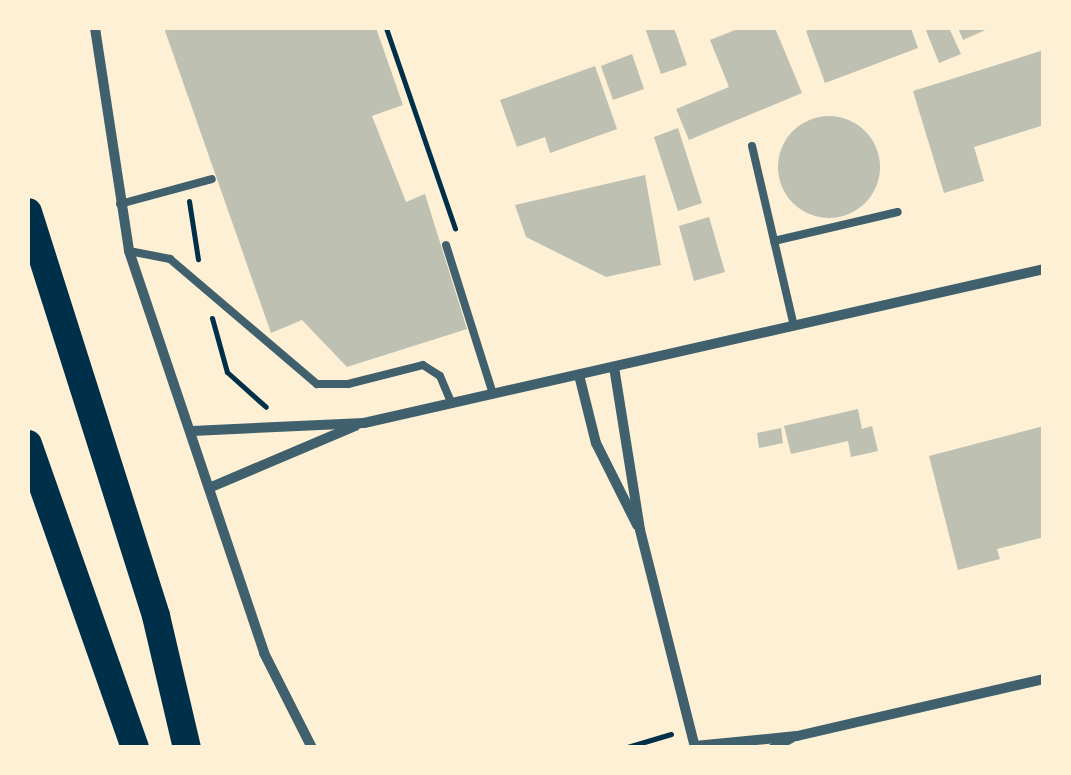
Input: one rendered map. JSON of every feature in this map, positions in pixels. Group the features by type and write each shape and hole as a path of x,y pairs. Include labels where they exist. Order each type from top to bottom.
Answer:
{"highway":[{"path":"28,212 140,564 187,748"},
{"path":"28,444 134,748"}],"street":[{"path":"95,28 118,204 128,251 273,678 312,748"},
{"path":"192,431 361,424 1044,269"},
{"path":"614,367 640,530 695,747 796,736 1044,680"},
{"path":"579,375 596,443 640,530"},
{"path":"210,488 361,424"},
{"path":"772,748 796,736"}],"lane":[{"path":"752,146 794,326"},
{"path":"118,204 212,179"},
{"path":"774,242 898,212"},
{"path":"446,244 492,394"},
{"path":"128,251 170,258 317,384 348,384 423,365 440,376 452,404"}],"path":[{"path":"386,28 457,233"},
{"path":"624,748 688,729"}],"building":[{"path":"164,28 376,28 403,105 372,116 406,202 425,194 467,329 347,367 302,320 271,333"},
{"path":"645,28 674,28 687,65 661,74"},
{"path":"740,28 775,28 802,93 689,140 676,109 729,87 710,40"},
{"path":"911,28 918,48 825,83 806,31"},
{"path":"925,28 949,28 961,54 939,63"},
{"path":"958,28 990,28 963,40"},
{"path":"1044,50 1044,125 974,147 984,181 944,193 913,91"},
{"path":"632,54 644,89 613,100 601,66"},
{"path":"595,66 617,129 550,153 545,137 517,147 500,100"},
{"path":"829,116 848,120 865,131 876,148 880,167 876,186 865,203 848,214 829,218 810,214 793,203 782,186 778,167 782,148 793,131 810,120"},
{"path":"678,128 702,203 678,211 654,137"},
{"path":"645,175 661,265 606,277 526,237 515,205"},
{"path":"709,217 725,272 694,281 679,226"},
{"path":"858,409 862,429 872,426 878,451 851,457 848,441 791,454 784,426"},
{"path":"1044,426 1044,537 997,549 1000,559 958,570 929,456"},
{"path":"781,428 783,443 759,448 757,433"}]}
